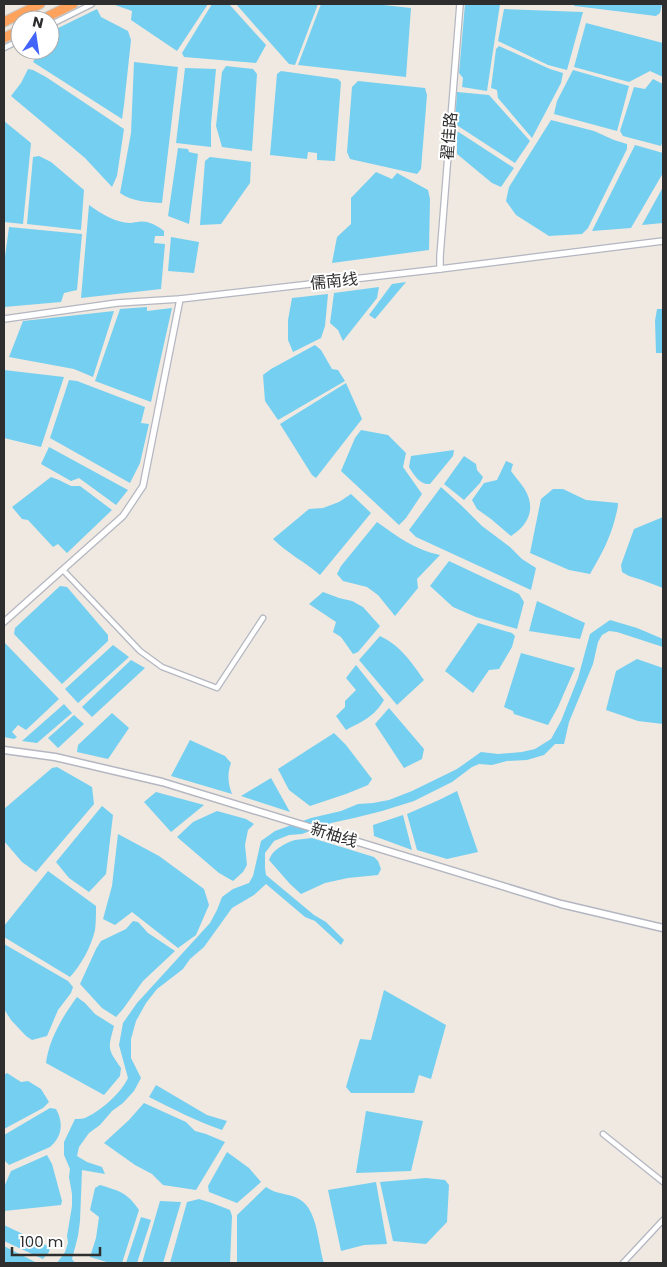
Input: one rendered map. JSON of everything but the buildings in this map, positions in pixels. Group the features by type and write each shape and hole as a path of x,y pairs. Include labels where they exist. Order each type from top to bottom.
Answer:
{"highway":[{"path":"4,22 40,4"},
{"path":"60,10 73,4"}],"main road":[{"name":"新柚线","path":"4,750 54,757 162,782 561,904 663,928"}],"street":[{"path":"60,20 92,4"},
{"name":"翟佳路","path":"440,269 460,4"},
{"name":"儒南线","path":"4,319 117,303 180,299 663,241"},
{"path":"4,622 123,516 143,486 180,299"},
{"path":"63,570 140,651 162,667 217,688 263,618"},
{"path":"603,1134 663,1182"},
{"path":"623,1263 663,1220"}],"water":[{"path":"112,4 208,4 177,51 131,20 132,11"},
{"path":"212,4 229,4 266,45 256,63 184,57 182,53"},
{"path":"236,4 318,4 295,65 289,64"},
{"path":"321,4 374,4 411,8 406,77 298,65"},
{"path":"465,4 500,4 487,91 462,87 463,78 459,73"},
{"path":"572,4 662,4 660,13 656,16 575,6"},
{"path":"97,9 101,17 128,31 131,40 122,119 33,62 34,60 60,60 60,27"},
{"path":"504,9 583,12 567,70 548,65 498,41"},
{"path":"586,23 663,43 663,77 650,71 629,82 574,67"},
{"path":"499,46 563,73 561,83 532,138 498,98 497,90 491,88 496,49"},
{"path":"134,62 178,67 162,203 135,200 120,193 131,133"},
{"path":"226,66 253,69 257,74 252,151 222,147 216,126 222,72"},
{"path":"185,68 216,69 211,147 176,143"},
{"path":"28,69 46,77 124,129 117,176 112,187 85,158 11,96 21,83"},
{"path":"573,70 629,86 617,131 554,114 557,101"},
{"path":"281,71 338,79 341,82 335,161 317,160 317,153 308,152 307,159 270,155 277,74"},
{"path":"653,79 663,84 663,140 661,146 623,136 620,131 634,87 645,89"},
{"path":"358,81 425,88 427,95 421,169 417,174 350,159 347,152 352,87"},
{"path":"457,92 489,95 530,141 515,163 455,124"},
{"path":"551,120 594,131 627,144 627,149 588,228 582,234 549,236 516,215 506,201 509,187"},
{"path":"4,121 31,143 23,224 4,222"},
{"path":"454,129 514,168 501,187 492,183 457,154 457,138 454,136"},
{"path":"635,145 663,153 663,173 631,228 592,231"},
{"path":"178,148 188,149 189,152 198,154 189,224 168,216"},
{"path":"39,156 51,162 84,190 81,230 27,224 33,157"},
{"path":"210,157 251,162 250,183 221,224 200,225 205,161"},
{"path":"376,172 392,179 397,173 428,190 430,199 429,250 332,263 337,237 351,224 351,198"},
{"path":"663,187 663,223 642,225"},
{"path":"89,205 119,221 125,223 148,222 164,231 164,236 155,236 154,243 165,244 161,289 81,298"},
{"path":"9,227 82,234 77,290 64,293 61,302 4,307 4,264"},
{"path":"171,237 199,242 194,273 168,271"},
{"path":"406,282 375,319 369,315 392,284"},
{"path":"379,287 377,298 343,341 338,330 330,323 334,293"},
{"path":"328,294 325,326 321,338 293,352 288,340 288,320 292,298"},
{"path":"147,307 147,311 172,308 151,402 95,381 120,309"},
{"path":"657,309 663,309 663,353 656,353 655,321"},
{"path":"114,311 93,377 74,369 9,357 23,321"},
{"path":"315,345 321,350 332,369 338,370 345,381 278,420 265,401 263,375"},
{"path":"4,370 64,377 41,447 4,438"},
{"path":"69,380 77,381 145,407 141,423 149,424 140,463 130,483 50,438"},
{"path":"346,383 362,419 316,478 312,475 280,424"},
{"path":"361,430 388,435 406,453 403,467 422,494 399,525 341,471 355,438"},
{"path":"49,447 128,490 116,505 79,478 71,481 41,464"},
{"path":"454,450 453,456 430,484 420,481 409,467 411,456"},
{"path":"464,456 476,464 477,470 483,477 480,483 464,500 444,484"},
{"path":"506,461 513,464 511,471 524,488 530,502 527,521 511,536 477,509 472,500 484,483 497,480"},
{"path":"51,477 71,486 80,486 112,510 67,553 58,544 53,547 28,520 22,519 12,507"},
{"path":"441,487 482,526 536,568 531,590 416,537 409,530"},
{"path":"553,489 563,489 586,500 618,503 610,534 590,574 569,570 530,553 541,499"},
{"path":"351,494 371,513 320,575 273,539 309,509 323,508 339,502"},
{"path":"663,517 663,588 629,576 622,572 621,565 634,529"},
{"path":"377,522 415,546 440,555 417,579 418,588 395,616 378,595 367,587 343,581 337,574 341,566"},
{"path":"449,561 519,594 524,602 517,629 476,617 453,607 430,586"},
{"path":"60,586 67,587 108,635 108,641 62,684 14,634 15,628"},
{"path":"323,592 352,601 363,607 380,626 358,652 353,654 341,637 333,632 336,622 309,604"},
{"path":"537,601 585,623 580,639 529,631"},
{"path":"610,620 637,628 663,639 663,647 617,632 609,631 602,635 598,642 593,664 569,722 564,744 555,744 544,755 527,760 507,761 492,765 479,764 452,782 414,801 331,823 302,834 289,835 274,841 265,853 266,875 314,915 326,922 344,940 341,945 315,921 305,917 266,884 254,895 232,908 204,947 190,959 183,969 157,989 146,1003 136,1021 131,1039 131,1058 141,1078 134,1091 100,1125 89,1133 79,1147 77,1156 102,1167 105,1174 82,1170 80,1221 72,1259 75,1263 57,1263 65,1252 68,1243 67,1236 72,1194 69,1177 70,1169 64,1155 64,1142 75,1119 86,1118 99,1110 125,1084 128,1078 119,1045 123,1023 137,1003 210,923 222,897 233,889 249,883 253,876 261,841 275,831 311,818 341,811 358,804 389,800 412,791 457,769 481,752 498,754 522,752 535,749 551,739 561,721 578,678 590,634"},
{"path":"478,623 512,633 515,636 512,647 499,669 489,670 473,693 445,671"},
{"path":"380,636 400,650 424,680 397,705 359,660"},
{"path":"4,642 59,699 26,730 18,725 12,732 17,737 14,739 4,737"},
{"path":"113,645 129,657 78,703 65,689"},
{"path":"521,653 575,668 548,725 514,714 513,711 504,707"},
{"path":"637,659 663,668 663,724 638,721 606,710 616,671"},
{"path":"131,660 145,668 92,717 82,707"},
{"path":"356,665 384,700 372,715 346,730 336,716 345,707 345,701 356,690 346,678"},
{"path":"64,704 72,713 37,743 22,741"},
{"path":"389,708 424,749 422,759 404,768 375,724"},
{"path":"112,713 129,728 108,759 77,752 78,745"},
{"path":"74,715 84,724 58,748 48,738"},
{"path":"334,733 346,745 372,779 368,785 310,806 289,790 278,769"},
{"path":"190,740 225,756 231,763 228,779 232,794 171,776"},
{"path":"57,767 92,787 94,804 36,872 22,862 4,841 4,809 52,768"},
{"path":"271,778 290,812 241,796"},
{"path":"457,791 478,852 447,859 417,850 407,814"},
{"path":"156,792 204,805 171,832 144,802"},
{"path":"102,806 113,815 106,874 89,892 69,878 56,862"},
{"path":"217,811 246,819 254,824 248,830 245,845 247,865 243,872 233,881 219,873 177,837 193,822"},
{"path":"403,815 412,850 374,836 373,825"},
{"path":"118,834 159,856 204,889 209,905 196,935 178,948 132,912 115,925 103,919 112,886"},
{"path":"312,838 374,857 381,869 378,875 348,878 325,883 301,894 269,860 273,853 283,845 295,840"},
{"path":"48,871 96,906 95,930 91,943 82,961 70,977 4,937 4,926"},
{"path":"133,921 138,922 148,933 175,951 143,981 116,1017 102,1008 80,984 101,941 126,929"},
{"path":"4,944 68,981 73,987 71,993 58,1010 47,1036 32,1040 11,1020 4,1009"},
{"path":"384,990 446,1025 431,1079 419,1075 414,1093 351,1093 346,1087 360,1039 371,1040"},
{"path":"77,997 95,1014 114,1026 110,1048 121,1068 120,1076 104,1095 46,1063 50,1045 57,1028"},
{"path":"7,1073 21,1082 28,1081 41,1089 49,1102 43,1108 4,1129 4,1075"},
{"path":"156,1085 207,1115 227,1121 222,1130 194,1119 149,1097"},
{"path":"144,1103 186,1122 195,1131 225,1142 196,1190 163,1185 152,1174 135,1165 104,1143"},
{"path":"50,1108 56,1109 59,1114 61,1130 57,1139 50,1147 9,1165 4,1160 4,1135"},
{"path":"366,1111 423,1121 411,1171 356,1173"},
{"path":"227,1152 249,1168 261,1182 237,1203 209,1192 208,1186"},
{"path":"47,1155 52,1164 62,1201 61,1205 4,1211 4,1187 11,1171"},
{"path":"426,1178 445,1180 449,1185 447,1222 426,1244 393,1241 380,1182"},
{"path":"376,1182 387,1244 364,1245 341,1251 328,1190"},
{"path":"100,1185 122,1193 131,1199 139,1210 122,1263 110,1263 90,1257 96,1238 99,1217 90,1210 95,1188"},
{"path":"266,1187 295,1197 305,1204 314,1219 324,1263 237,1263 237,1215"},
{"path":"199,1199 230,1210 232,1216 230,1263 170,1263 187,1202"},
{"path":"160,1201 181,1202 163,1263 142,1263"},
{"path":"141,1217 151,1220 137,1263 126,1263"},
{"path":"4,1225 50,1247 49,1252 43,1259 4,1241"},
{"path":"4,1246 37,1263 4,1263"}]}
